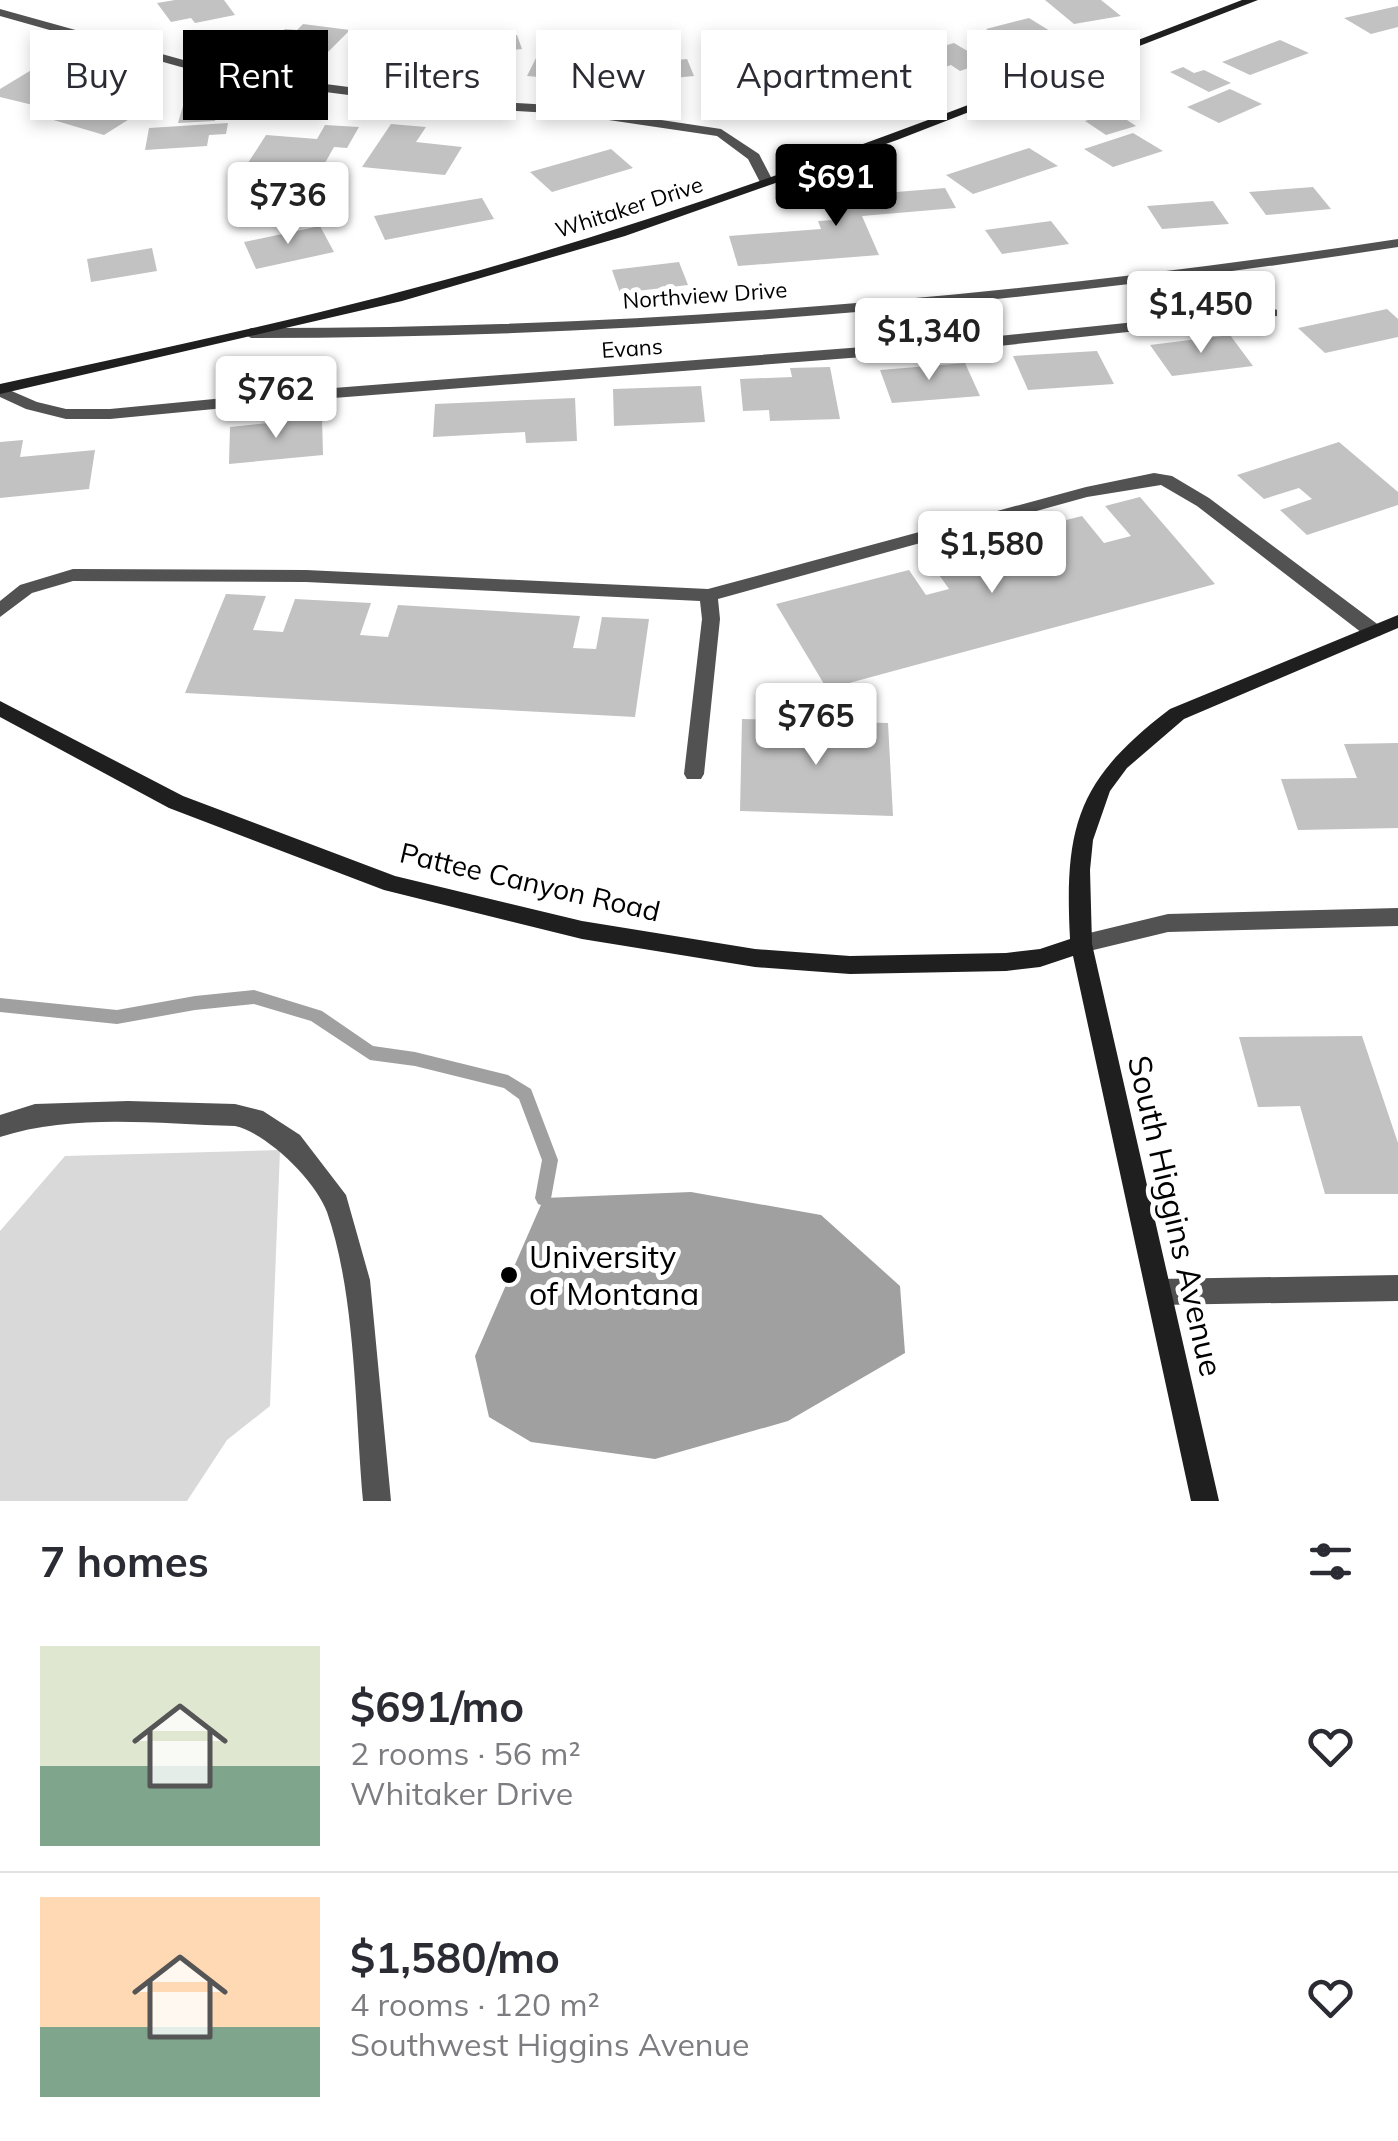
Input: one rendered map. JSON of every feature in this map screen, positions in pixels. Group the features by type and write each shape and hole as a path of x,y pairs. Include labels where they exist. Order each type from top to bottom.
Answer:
{"street":[{"name":"Whitaker Drive","path":"0,390 251,333 527,261 767,183 1252,0"},
{"path":"0,12 185,64 271,80 434,102 568,110 721,132 754,157 767,183"},
{"name":"Northview Drive","path":"251,333 550,329 880,304 1131,281 1398,243"},
{"name":"Evans","path":"0,390 32,406 66,414 110,414 980,343 1272,312"},
{"path":"0,612 26,589 73,575 306,576 708,595 1086,492 1154,478 1166,480 1202,502 1372,632"},
{"path":"694,774 711,619 708,595"},
{"name":"South Higgins Avenue","path":"1206,1501 1081,944 1076,872 1084,821 1100,790 1121,763 1147,735 1177,714 1398,621"},
{"name":"Pattee Canyon Road","path":"0,708 176,802 374,878 582,930 755,958 850,965 1006,962 1040,958 1081,944"},
{"path":"1081,944 1168,923 1398,917"},
{"path":"0,1114 235,1115 254,1119 290,1142 337,1202 358,1280 376,1501"},
{"path":"0,1126 35,1115"},
{"path":"1159,1292 1398,1288"}],"shaded area":[{"path":"280,1150 270,1406 227,1440 187,1501 0,1501 0,1231 65,1156"},
{"path":"691,1192 821,1215 900,1286 905,1353 788,1421 655,1459 531,1442 489,1417 475,1356 544,1198"}],"building":[{"path":"224,0 235,15 195,23 191,18 171,22 157,3"},
{"path":"1045,0 1101,0 1121,16 1074,24"},
{"path":"1398,6 1398,27 1371,34 1344,18"},
{"path":"1029,18 1048,30 988,30"},
{"path":"303,24 350,30 328,52 328,30 297,30"},
{"path":"1280,40 1309,53 1250,75 1222,62"},
{"path":"954,43 967,51 967,69 960,71 947,66 947,45"},
{"path":"536,58 536,77 527,76"},
{"path":"687,59 694,76 681,77 681,60"},
{"path":"1183,67 1194,73 1204,70 1231,83 1209,92 1170,72"},
{"path":"30,71 30,104 0,97 0,89"},
{"path":"1230,89 1262,104 1219,123 1187,107"},
{"path":"183,106 183,120 215,120 215,121 178,123"},
{"path":"53,120 128,120 104,135"},
{"path":"1127,120 1136,126 1106,135 1085,121"},
{"path":"228,123 226,134 209,135 207,146 145,150 149,128"},
{"path":"391,124 426,127 416,142 462,147 445,175 362,167"},
{"path":"325,125 359,127 347,148 334,147 325,163 248,163 266,135 317,139"},
{"path":"1133,133 1163,151 1113,167 1084,149"},
{"path":"1029,148 1058,166 973,194 946,175"},
{"path":"611,149 633,168 552,192 530,172"},
{"path":"1313,187 1331,209 1266,215 1249,192"},
{"path":"945,188 956,208 862,216 879,255 738,266 729,236 821,229 818,221 834,220 824,198"},
{"path":"482,198 494,219 385,240 374,216"},
{"path":"1213,201 1229,224 1162,229 1147,206"},
{"path":"1051,221 1069,244 1002,254 985,230"},
{"path":"320,226 334,252 256,269 244,242"},
{"path":"152,248 157,271 91,282 87,259"},
{"path":"679,262 688,285 620,293 612,270"},
{"path":"1387,309 1398,319 1398,337 1325,353 1298,328"},
{"path":"1230,335 1253,366 1172,376 1150,345"},
{"path":"1097,351 1114,384 1028,390 1013,356"},
{"path":"965,363 980,396 892,403 880,370"},
{"path":"830,367 840,419 770,421 769,410 743,411 740,379 792,377 790,368"},
{"path":"701,386 705,422 614,426 613,389"},
{"path":"575,398 577,441 526,443 525,432 433,437 435,404"},
{"path":"322,417 323,455 229,464 230,427"},
{"path":"23,440 20,457 95,450 89,489 0,498 0,442"},
{"path":"1339,442 1398,492 1398,505 1307,535 1280,510 1312,499 1299,488 1264,499 1237,475"},
{"path":"1140,497 1215,584 827,689 776,604 909,570 926,595 949,589 928,559 998,542 1018,568 1042,562 1019,532 1082,516 1104,543 1131,536 1105,506"},
{"path":"226,594 266,596 253,630 283,632 295,599 371,603 360,635 388,637 398,605 580,616 573,648 596,649 602,617 649,619 635,717 185,693"},
{"path":"742,719 888,723 893,816 740,811"},
{"path":"1398,743 1398,828 1298,830 1281,779 1357,778 1344,744"},
{"path":"1362,1036 1398,1143 1398,1194 1325,1194 1300,1106 1258,1107 1239,1037"}],"waterway":[{"path":"0,1005 117,1017 254,997 316,1016 370,1053 415,1059 508,1082 525,1094 550,1160 544,1198"}],"place":[{"name":"University of Montana","path":"509,1275"}]}
